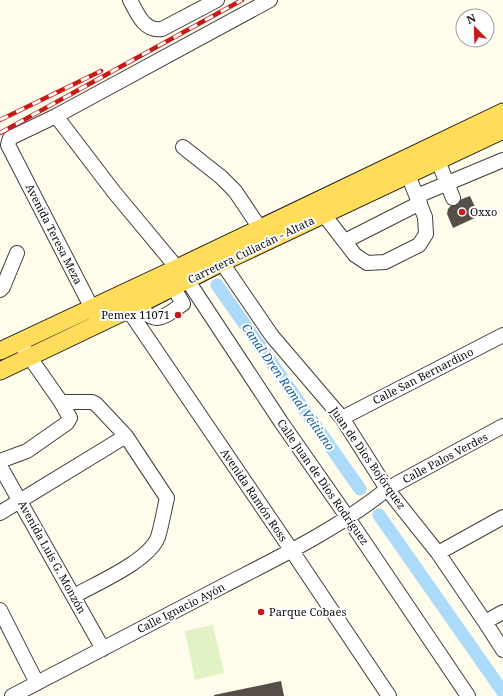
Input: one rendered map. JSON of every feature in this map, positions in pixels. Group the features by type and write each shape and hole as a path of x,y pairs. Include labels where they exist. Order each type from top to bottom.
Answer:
{"main road":[{"name":"Carretera Culiacán - Altata","path":"0,351 177,268 218,257 319,208 503,112"},
{"name":"Carretera Culiacán - Altata","path":"319,208 408,175 503,130"},
{"name":"Carretera Culiacán - Altata","path":"0,371 181,284 218,257"}],"street":[{"path":"130,0 145,24 149,28 156,30 162,29 217,0"},
{"path":"56,116 270,0"},
{"name":"Avenida Teresa Meza","path":"56,116 10,138 8,145 100,323"},
{"name":"Calle Juan de Dios Rodríguez","path":"56,116 114,192 177,268 181,284 206,308 281,422 348,518 468,696"},
{"path":"183,147 235,191 264,235"},
{"path":"345,241 448,183 503,160"},
{"path":"438,161 453,198"},
{"path":"319,208 355,255 367,263 385,262 419,245 426,234 425,217 408,175"},
{"path":"0,290 3,287 17,253"},
{"name":"Juan de Dios Bojórquez","path":"218,257 272,336 342,418 387,489 438,553 503,650"},
{"path":"181,284 183,304"},
{"name":"Avenida Ramón Ross","path":"118,295 133,308 389,696"},
{"path":"183,304 190,308 206,308"},
{"path":"133,308 152,318 159,318 183,304"},
{"name":"Calle San Bernardino","path":"342,418 502,336"},
{"path":"0,461 27,451 68,423 70,418 68,412 28,357 19,342"},
{"path":"60,402 92,402 96,404 126,436 167,498 158,537 150,550 139,560 74,596"},
{"name":"Calle Palos Verdes","path":"348,518 387,489 503,426"},
{"path":"0,513 126,436"},
{"name":"Avenida Luis G. Monzón","path":"0,466 103,649"},
{"path":"438,553 503,517"},
{"name":"Calle Ignacio Ayón","path":"12,696 292,551 348,518"},
{"path":"0,610 37,683"},
{"path":"485,622 503,612"}],"green space":[{"path":"213,625 224,673 195,680 185,631"}],"building":[{"name":"Oxxo","path":"470,196 479,216 453,228 447,214 448,209 454,202"},
{"path":"281,681 284,696 214,696 214,695"}],"waterway":[{"name":"Canal Dren Ramal Veitiuno","path":"217,285 360,489"},
{"name":"Canal Dren Ramal Veitiuno","path":"379,515 503,692"}],"railway":[{"path":"0,133 242,0"},
{"path":"0,120 101,71"}],"place":[{"name":"Oxxo","path":"462,212"},
{"name":"Pemex 11071","path":"178,315"},
{"name":"Parque Cobaes","path":"261,612"}]}
